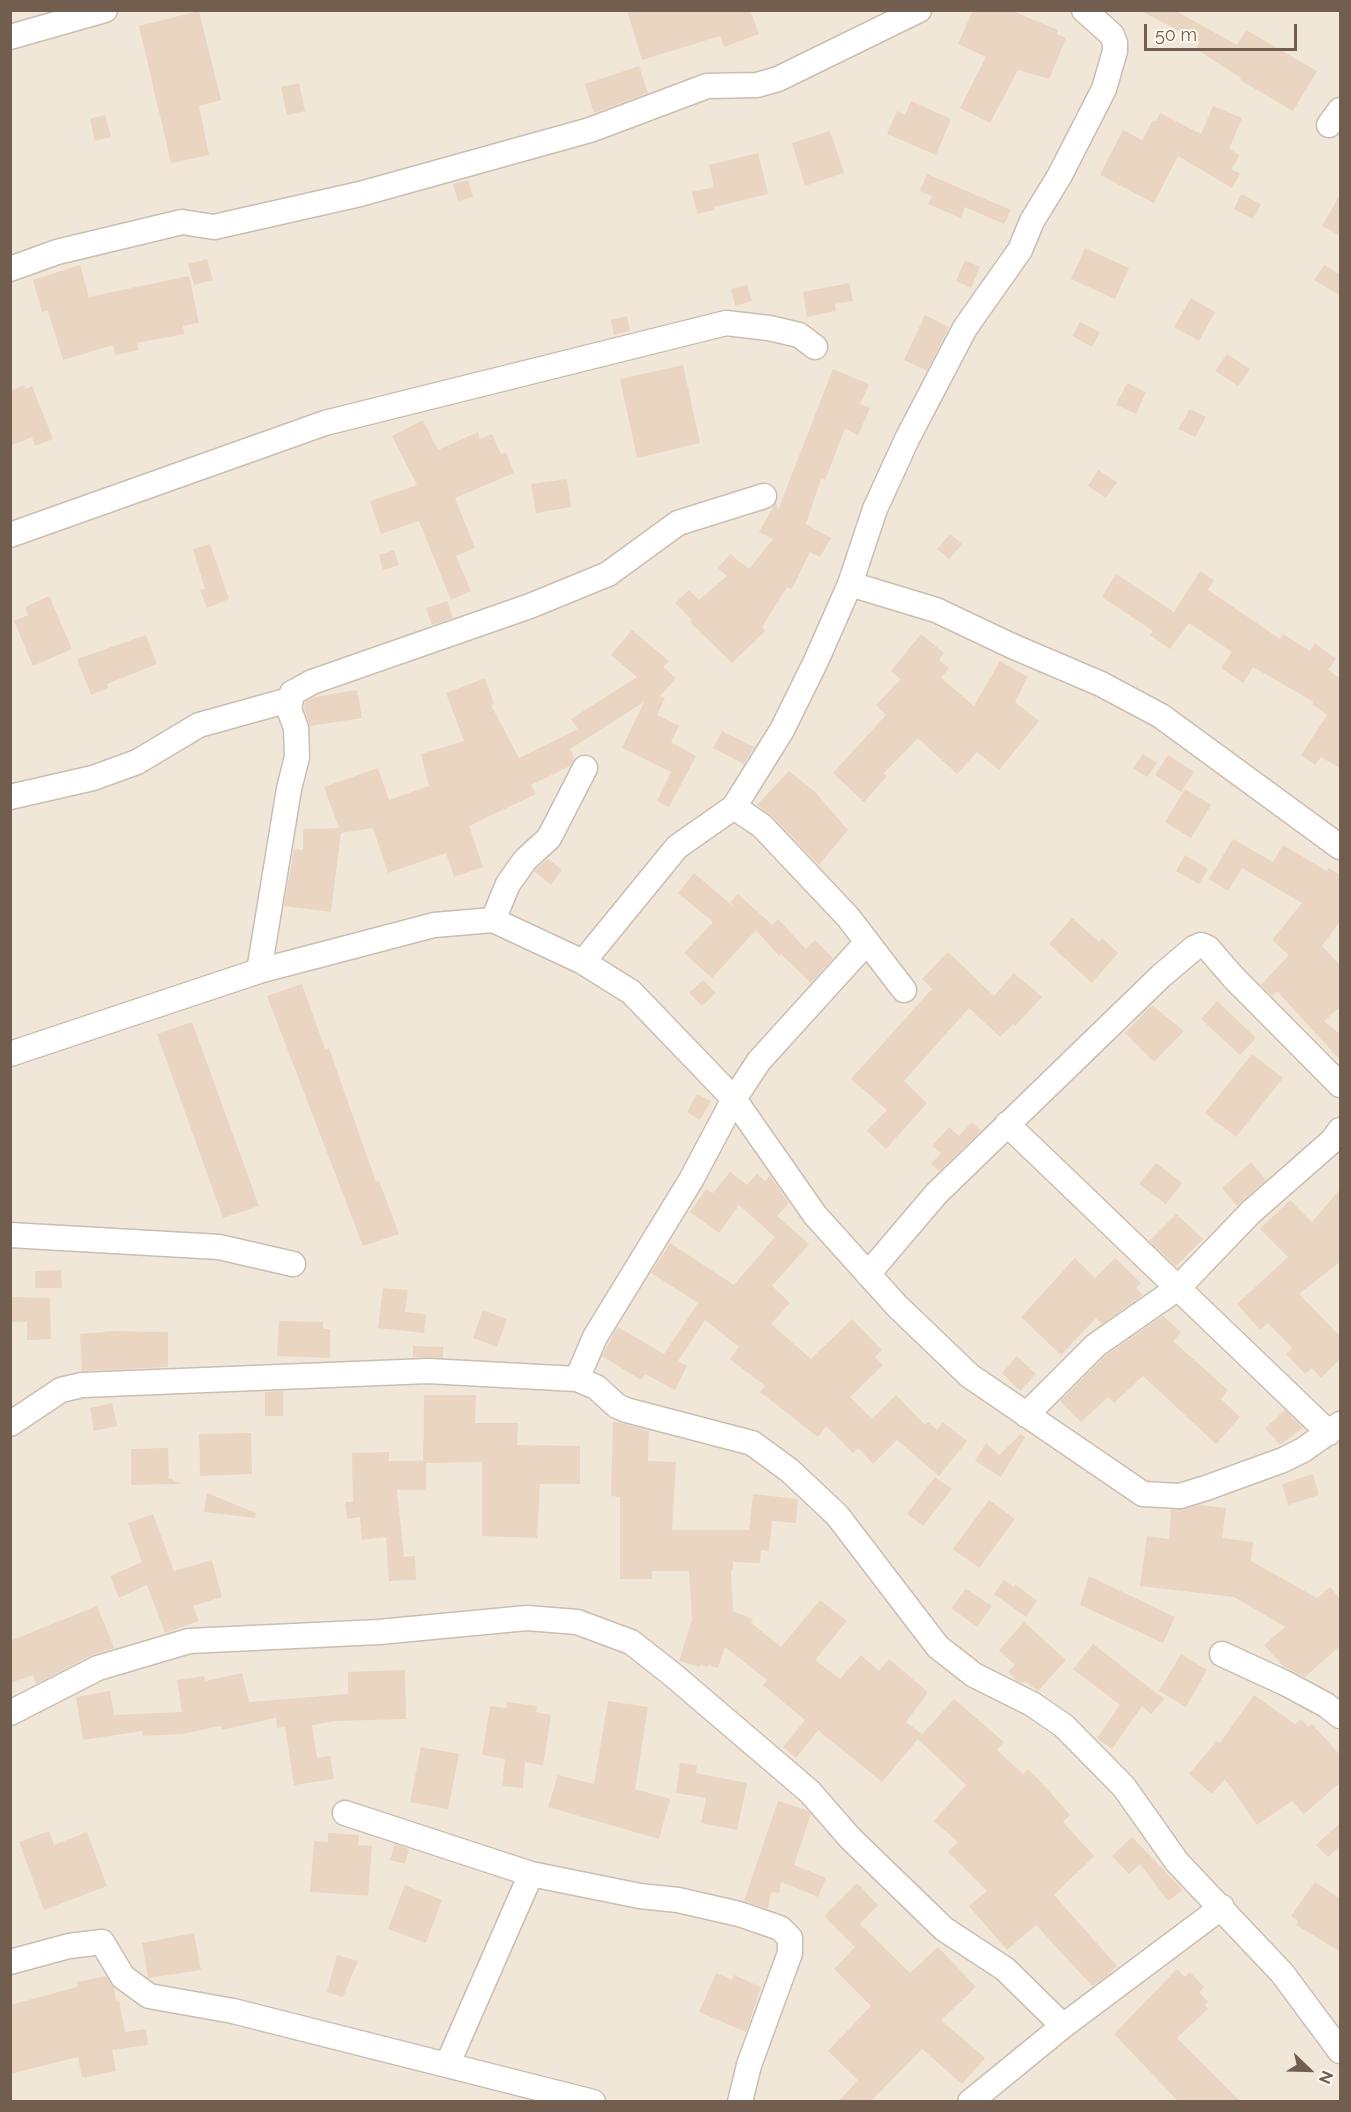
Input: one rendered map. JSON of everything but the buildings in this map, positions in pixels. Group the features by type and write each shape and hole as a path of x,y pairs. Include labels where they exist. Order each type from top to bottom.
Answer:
{"street":[{"path":"10,37 105,10"},
{"path":"10,269 67,250 182,222 214,227 360,195 590,130 707,86 757,85 778,79 919,10"},
{"path":"583,962 677,847 734,807 766,759 800,697 850,584 875,509 907,439 965,328 1020,250 1032,221 1060,175 1104,89 1115,43 1113,35 1084,10"},
{"path":"10,535 325,423 726,323 769,328 799,335 815,347"},
{"path":"259,971 289,789 297,757 296,728 289,700 292,693 312,682 530,606 608,574 678,523 764,496"},
{"path":"850,584 936,609 1012,646 1101,684 1161,716 1341,847"},
{"path":"10,797 93,778 137,762 199,724 289,700"},
{"path":"493,920 508,884 525,860 549,838 585,768"},
{"path":"734,807 762,826 848,917 904,990"},
{"path":"10,1053 259,971 434,925 493,920 583,962 631,992 734,1099 815,1215 897,1306 970,1376 1143,1494 1180,1496 1206,1488 1283,1460 1335,1429 1178,1288 1007,1124"},
{"path":"577,1379 596,1337 691,1180 734,1099 759,1061 867,942"},
{"path":"868,1274 936,1194 1161,976 1194,948 1201,945 1208,948 1233,977 1341,1085"},
{"path":"1026,1415 1096,1345 1178,1288 1251,1212 1332,1141 1341,1130"},
{"path":"10,1235 219,1247 293,1264"},
{"path":"10,1424 61,1390 82,1385 428,1371 577,1379 596,1387 626,1410 752,1443 789,1470 837,1515 938,1647 974,1675 1032,1704 1064,1726 1124,1787 1177,1862 1282,1973 1341,2051"},
{"path":"10,1713 98,1668 189,1641 380,1632 527,1618 577,1622 631,1642 673,1676 810,1792 850,1838 944,1929 1005,1970 1063,2026"},
{"path":"1222,1654 1287,1684 1326,1705 1341,1716"},
{"path":"345,1813 531,1874 640,1896 678,1900 739,1914 780,1928 790,1938 790,1953 749,2065 740,2102"},
{"path":"448,2063 531,1874"},
{"path":"970,2102 1063,2026 1222,1907"},
{"path":"10,1962 69,1946 102,1942 123,1977 149,1996 233,2011 448,2063 593,2102"}],"shaded area":[{"path":"11,11 1340,11 1340,2101 11,2101"}]}
